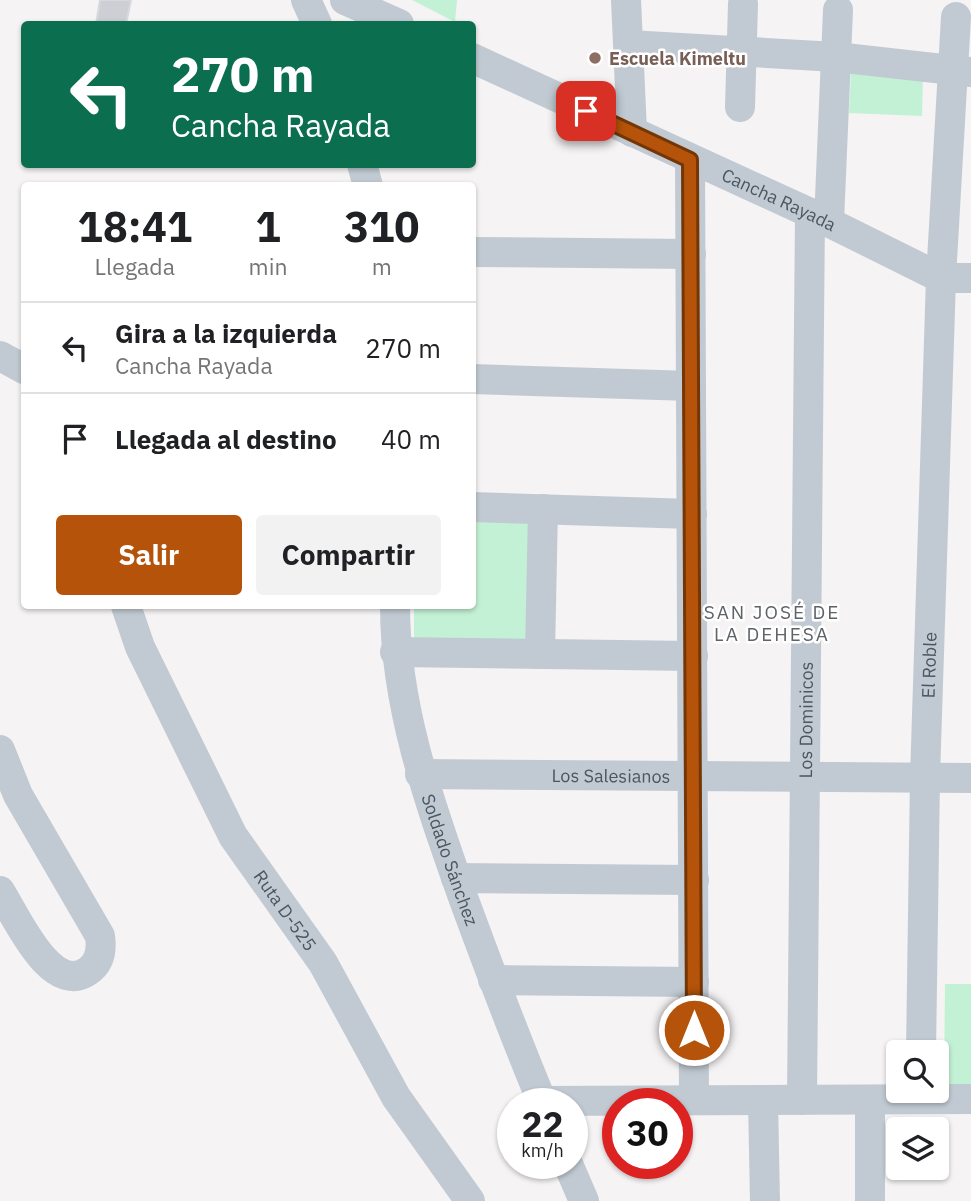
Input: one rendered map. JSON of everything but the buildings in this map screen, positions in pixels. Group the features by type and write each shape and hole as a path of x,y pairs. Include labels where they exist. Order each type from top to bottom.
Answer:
{"street":[{"path":"306,0 316,21"},
{"path":"345,0 392,21"},
{"path":"626,0 632,132"},
{"path":"740,107 743,4"},
{"name":"Los Dominicos","path":"802,1100 806,776 820,218 838,10"},
{"name":"El Roble","path":"921,1040 925,778 942,278 961,71 956,17"},
{"path":"629,45 836,57 961,71"},
{"name":"Cancha Rayada","path":"476,60 820,218 942,278 971,278"},
{"path":"690,160 694,1100"},
{"path":"476,252 691,254"},
{"path":"0,356 21,367"},
{"path":"476,379 691,386"},
{"path":"476,507 692,514"},
{"path":"540,654 543,509"},
{"name":"Ruta D-525","path":"128,609 140,647 233,836 323,963 396,1097 470,1201"},
{"name":"Soldado Sánchez","path":"395,609 395,652 420,774 456,878 536,1088"},
{"path":"395,652 693,656"},
{"path":"0,750 18,795 100,936 100,952 93,966 71,976 55,972 43,960 0,891"},
{"name":"Los Salesianos","path":"420,774 971,778"},
{"path":"456,878 694,880"},
{"path":"494,980 694,982"},
{"path":"949,1097 971,1099"},
{"path":"588,1101 886,1098"},
{"path":"763,1100 765,1201"},
{"path":"870,1100 870,1201"},
{"path":"574,1179 584,1201"}],"green space":[{"path":"412,0 457,0 453,21"},
{"path":"851,72 923,75 922,116 849,113"},
{"path":"476,517 536,517 534,646 414,644 414,609 476,609"},
{"path":"945,984 971,984 971,1085 949,1085 949,1040 944,1040"}],"place":[{"name":"Escuela Kimeltu","path":"595,58"}],"district":[{"name":"SAN JOSÉ DE LA DEHESA","path":"772,623"}],"route":[{"path":"586,111 690,160 694,1030"}]}
